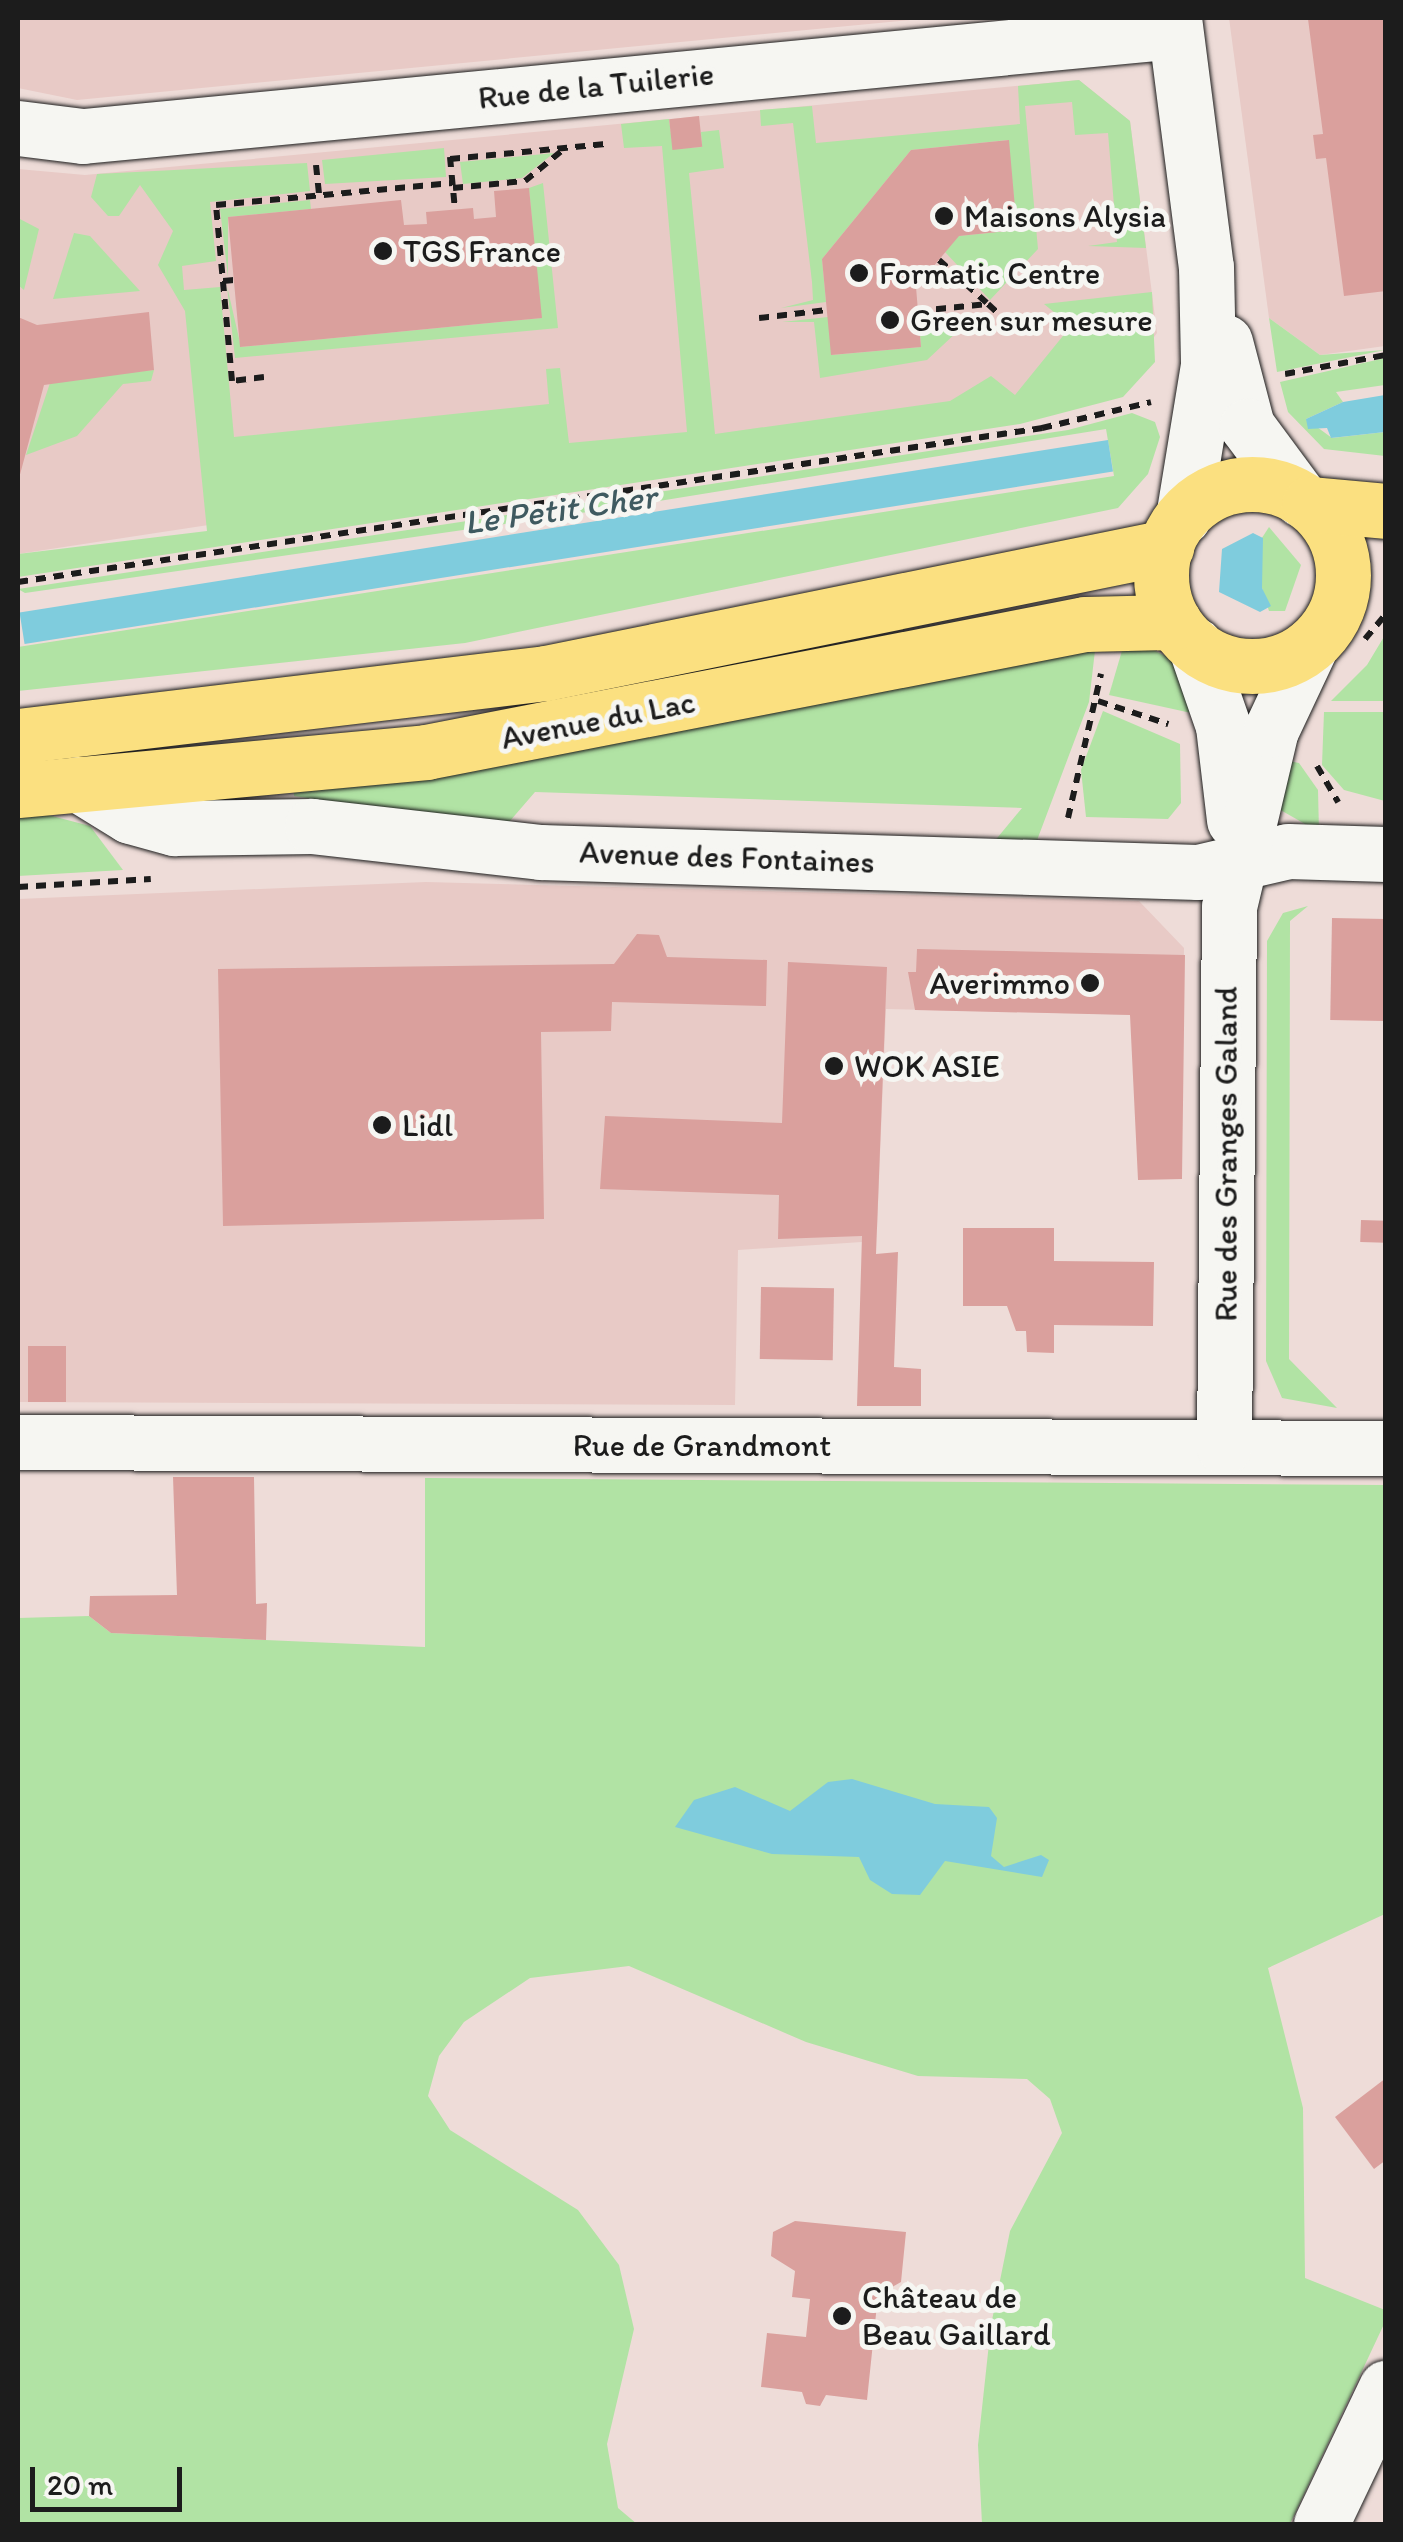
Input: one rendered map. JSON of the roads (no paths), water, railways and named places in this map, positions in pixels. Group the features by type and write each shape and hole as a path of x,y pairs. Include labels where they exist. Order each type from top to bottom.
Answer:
{"main road":[{"path":"1386,512 1305,502 1239,485 1174,532 1161,582 1185,634 1256,666 1322,630 1386,572"},
{"path":"1305,502 1342,564 1322,630"},
{"name":"Avenue du Lac","path":"18,736 546,673 1174,532"},
{"name":"Avenue du Lac","path":"18,790 557,732 1106,623 1185,634"}],"street":[{"name":"Rue de la Tuilerie","path":"18,128 83,136 1174,24"},
{"path":"1174,24 1206,267 1247,426 1305,502"},
{"path":"1174,532 1203,432 1206,267"},
{"name":"Rue des Granges Galand","path":"1224,1447 1227,940 1237,863 1271,730 1322,630"},
{"name":"Rue des Granges Galand","path":"1185,634 1224,726 1237,863"},
{"name":"Avenue des Fontaines","path":"78,784 130,816 174,828 312,826 540,852 1198,872 1237,863 1362,853"},
{"name":"Rue de Grandmont","path":"18,1442 1386,1448"},
{"path":"1321,2524 1386,2388"}],"water":[{"path":"1385,395 1385,432 1331,438 1327,428 1308,429 1306,419 1343,402"},
{"path":"1108,440 1113,472 25,644 20,612"},
{"path":"1253,533 1263,538 1262,588 1271,606 1260,612 1219,592 1222,549"},
{"path":"852,1779 935,1804 989,1807 997,1818 991,1856 1004,1867 1041,1855 1049,1860 1042,1877 945,1861 920,1895 892,1894 870,1880 859,1857 772,1854 675,1827 694,1800 735,1787 790,1811 828,1782"}],"place":[{"name":"Maisons Alysia","path":"944,216"},
{"name":"TGS France","path":"383,251"},
{"name":"Formatic Centre","path":"859,273"},
{"name":"Green sur mesure","path":"890,320"},
{"name":"Averimmo","path":"1090,983"},
{"name":"WOK ASIE","path":"834,1066"},
{"name":"Lidl","path":"382,1125"},
{"name":"Château de Beau Gaillard","path":"842,2316"}],"water label":[{"name":"Le Petit Cher","path":"560,509"}]}
